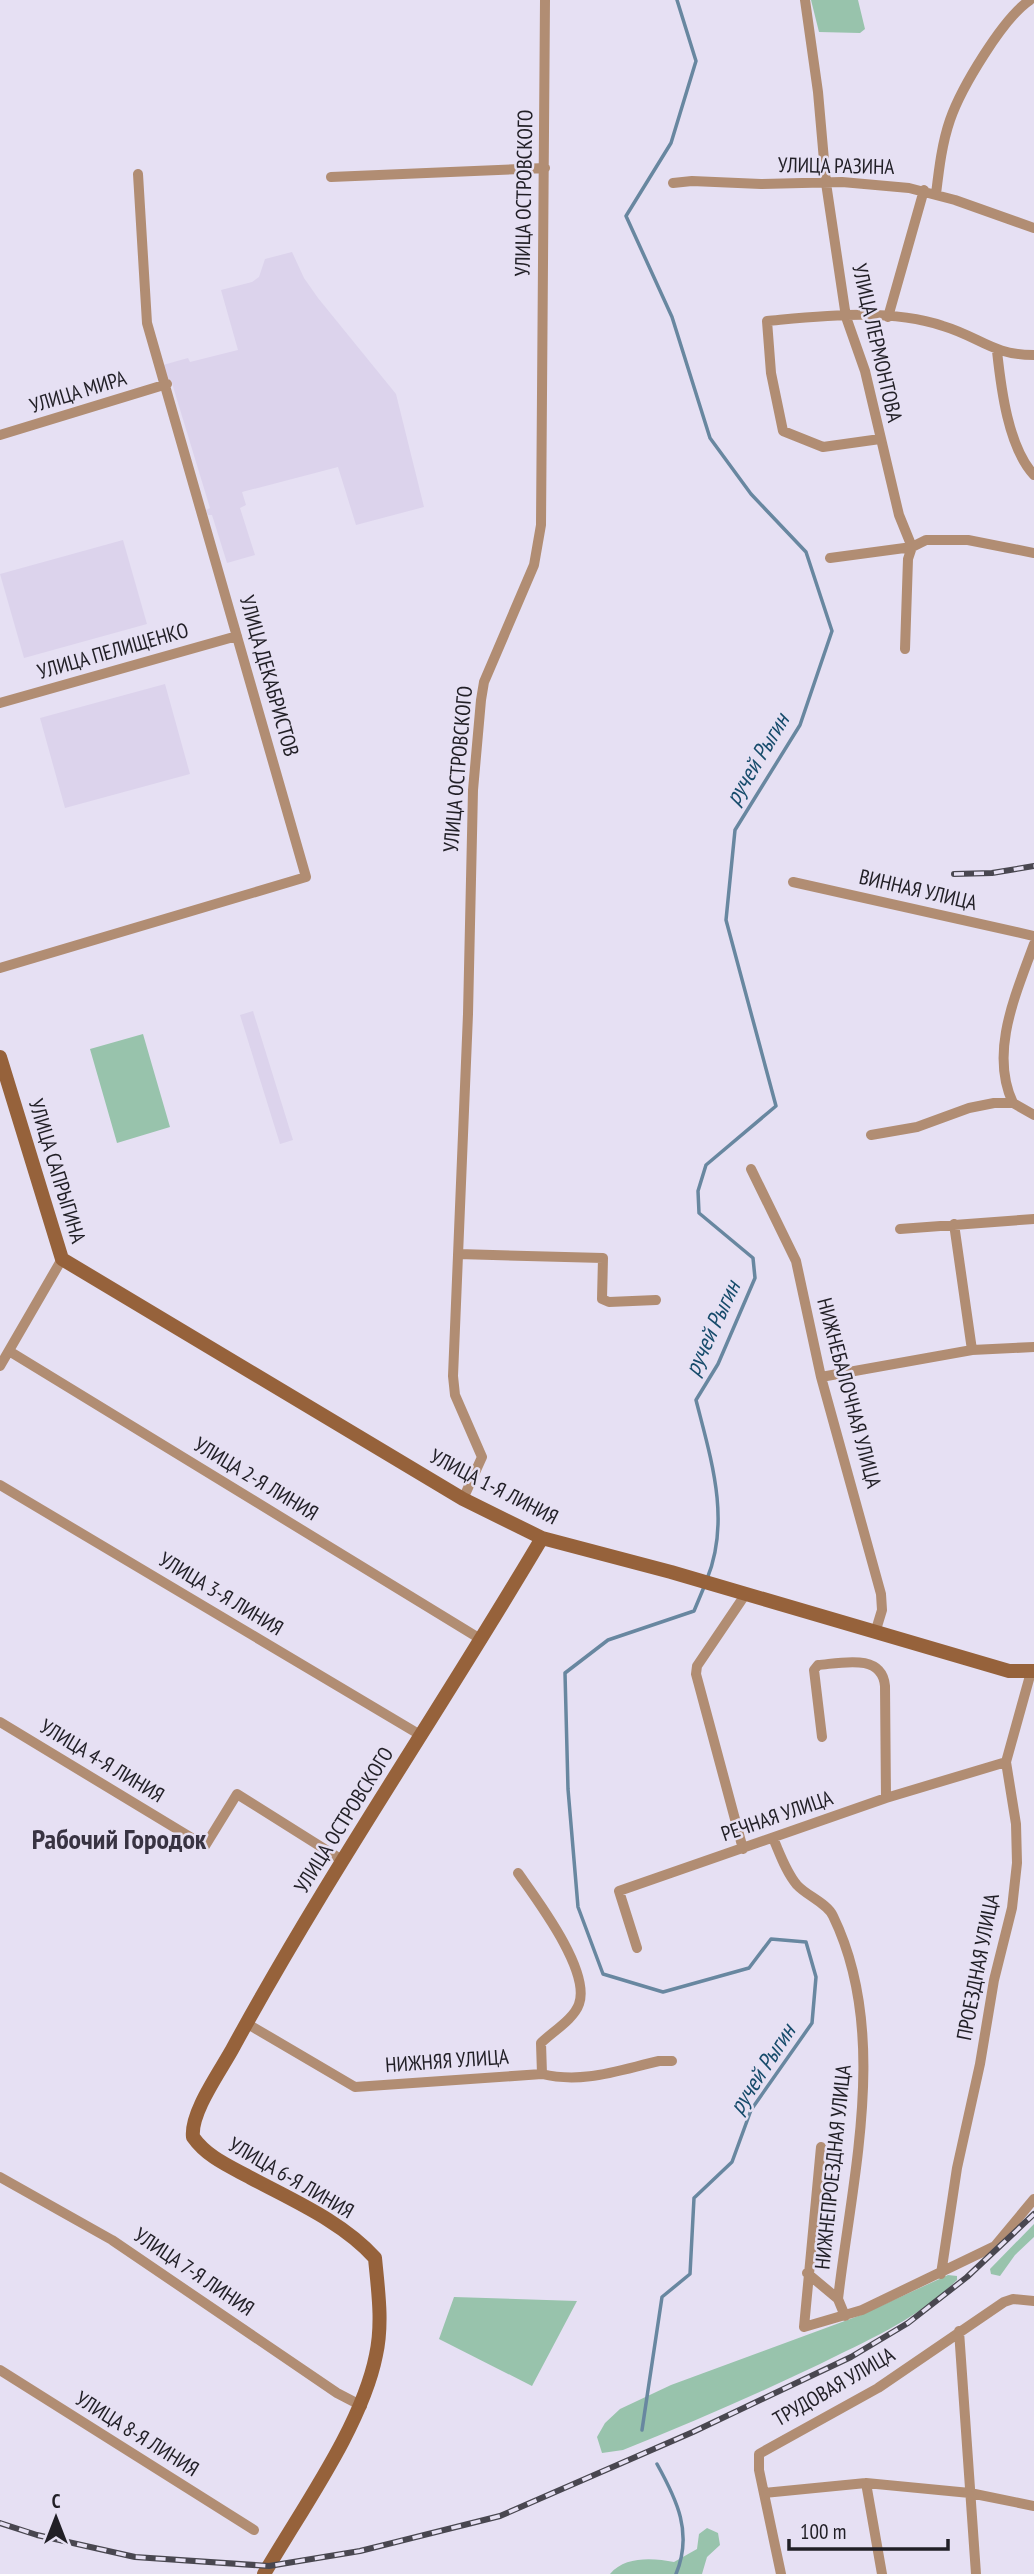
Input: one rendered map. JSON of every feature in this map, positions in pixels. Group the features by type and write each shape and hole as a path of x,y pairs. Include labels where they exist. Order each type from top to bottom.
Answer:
{"street":[{"name":"УЛИЦА ОСТРОВСКОГО","path":"463,1499 482,1457 454,1387 468,1014 473,790 484,681 534,565 541,525 545,0"},
{"name":"УЛИЦА ЛЕРМОНТОВА","path":"805,0 820,104 826,183 846,317 865,370 899,515 912,547 908,559 905,649"},
{"path":"936,194 944,140 954,109 1005,23 1030,0"},
{"path":"331,177 545,167"},
{"name":"УЛИЦА ДЕКАБРИСТОВ","path":"0,968 306,877 167,384 147,323 138,174"},
{"name":"УЛИЦА РАЗИНА","path":"673,183 879,184 936,194 1034,228"},
{"path":"888,317 924,191"},
{"path":"880,439 823,447 783,431 771,373 767,321 888,317 943,326 996,351 1034,355"},
{"path":"996,351 1002,397 1019,448 1034,475"},
{"name":"УЛИЦА МИРА","path":"0,435 167,384"},
{"path":"830,558 912,547 926,540 968,540 1034,553"},
{"name":"УЛИЦА ПЕЛИЩЕНКО","path":"0,704 237,636"},
{"name":"ВИННАЯ УЛИЦА","path":"793,882 1034,936"},
{"path":"1013,1103 1005,1084 1003,1054 1013,1006 1034,944"},
{"name":"УЛИЦА САПРЫГИНА","path":"0,1057 5,1088 62,1259 0,1366"},
{"path":"871,1135 926,1124 982,1105 1013,1103 1034,1115"},
{"name":"НИЖНЕБАЛОЧНАЯ УЛИЦА","path":"751,1169 796,1261 821,1377 881,1594 882,1610 875,1633"},
{"path":"900,1229 1034,1219"},
{"path":"954,1224 972,1350"},
{"path":"458,1254 603,1258 602,1299 609,1302 656,1300"},
{"name":"УЛИЦА 1-Я ЛИНИЯ","path":"62,1259 463,1499 542,1538 671,1572 1009,1671 1033,1672"},
{"path":"821,1377 972,1350 1034,1347"},
{"name":"УЛИЦА 2-Я ЛИНИЯ","path":"9,1351 482,1640"},
{"name":"УЛИЦА 3-Я ЛИНИЯ","path":"0,1485 422,1736"},
{"name":"УЛИЦА ОСТРОВСКОГО","path":"192,2130 195,2118 246,2023 342,1860 482,1640 542,1538"},
{"path":"743,1849 696,1674 697,1666 745,1595"},
{"path":"822,1737 814,1670 818,1665 864,1663 879,1667 884,1672 885,1686 886,1798"},
{"name":"ПРОЕЗДНАЯ УЛИЦА","path":"941,2274 957,2168 981,2064 994,1980 1012,1908 1017,1863 1016,1824 1006,1762 1033,1672"},
{"name":"УЛИЦА 4-Я ЛИНИЯ","path":"0,1722 205,1846 237,1794 342,1860"},
{"name":"РЕЧНАЯ УЛИЦА","path":"637,1948 619,1891 886,1798 1006,1762"},
{"name":"НИЖНЕПРОЕЗДНАЯ УЛИЦА","path":"773,1838 789,1873 799,1887 832,1913 853,1978 866,2063 855,2180 838,2299 845,2316"},
{"path":"518,1873 560,1934 578,1976 580,1992 579,2004 573,2013 541,2043 542,2074"},
{"name":"НИЖНЯЯ УЛИЦА","path":"246,2023 355,2087 542,2074 562,2079 582,2078 659,2061 672,2061"},
{"name":"УЛИЦА 6-Я ЛИНИЯ","path":"192,2130 193,2137 210,2156 304,2206 356,2240 374,2258 379,2333 377,2354 362,2406"},
{"path":"821,2147 804,2327 845,2316 941,2274 995,2246 1034,2199"},
{"name":"УЛИЦА 7-Я ЛИНИЯ","path":"0,2177 111,2240 337,2393 362,2406"},
{"path":"807,2273 838,2299"},
{"name":"ТРУДОВАЯ УЛИЦА","path":"781,2574 757,2461 763,2449 878,2388 1004,2302 1013,2299 1034,2301"},
{"path":"959,2331 976,2574"},
{"name":"УЛИЦА 8-Я ЛИНИЯ","path":"0,2370 254,2530"},
{"path":"264,2574 362,2406"},
{"path":"866,2483 882,2574"},
{"path":"764,2493 866,2483 970,2493 1034,2506"}],"shaded area":[{"path":"292,252 304,278 318,298 396,394 424,507 356,525 338,467 242,492 246,505 240,508 255,555 227,563 212,515 208,515 206,510 210,508 171,380 166,380 163,365 188,358 190,362 238,350 221,290 252,282 259,277 265,259"},
{"path":"123,540 147,624 24,658 0,574"},
{"path":"165,684 190,774 65,808 40,718"},
{"path":"253,1011 293,1140 280,1144 240,1015"}],"green space":[{"path":"811,0 858,0 865,29 860,33 819,32"},
{"path":"143,1034 170,1127 117,1143 90,1049"},
{"path":"1034,2224 1034,2237 1015,2255 1000,2276 991,2274 990,2269"},
{"path":"948,2275 957,2276 957,2280 942,2294 874,2337 698,2419 623,2450 602,2453 597,2437 605,2423 620,2409 671,2385 861,2315"},
{"path":"454,2297 577,2301 532,2386 439,2339"},
{"path":"707,2528 718,2533 720,2545 707,2557 702,2574 610,2574 631,2561 648,2559 674,2562 697,2549 699,2534"}],"waterway":[{"name":"ручей Рыгин","path":"677,0 696,61 671,143 626,216 672,317 710,438 751,494 806,552 832,631 800,725 735,830 726,920 776,1106 706,1165 698,1191 699,1213 753,1258 755,1278 718,1364 696,1400 712,1467 718,1512 718,1534 707,1579"},
{"name":"ручей Рыгин","path":"642,2430 662,2297 690,2274 694,2198 732,2162 751,2110 812,2023 816,1977 806,1942 771,1939 749,1968 663,1992 603,1974 578,1907 568,1789 565,1673 608,1640 694,1611 704,1587"},
{"name":"ручей Рыгин","path":"657,2464 671,2491 683,2531 681,2559 676,2574"}],"railway":[{"path":"954,874 992,873 1034,866"},
{"path":"0,2523 37,2535 135,2557 269,2566 360,2551 500,2516 693,2432 851,2357 908,2323 967,2277 1034,2214"}],"district":[{"name":"Рабочий Городок","path":"119,1839"}]}
